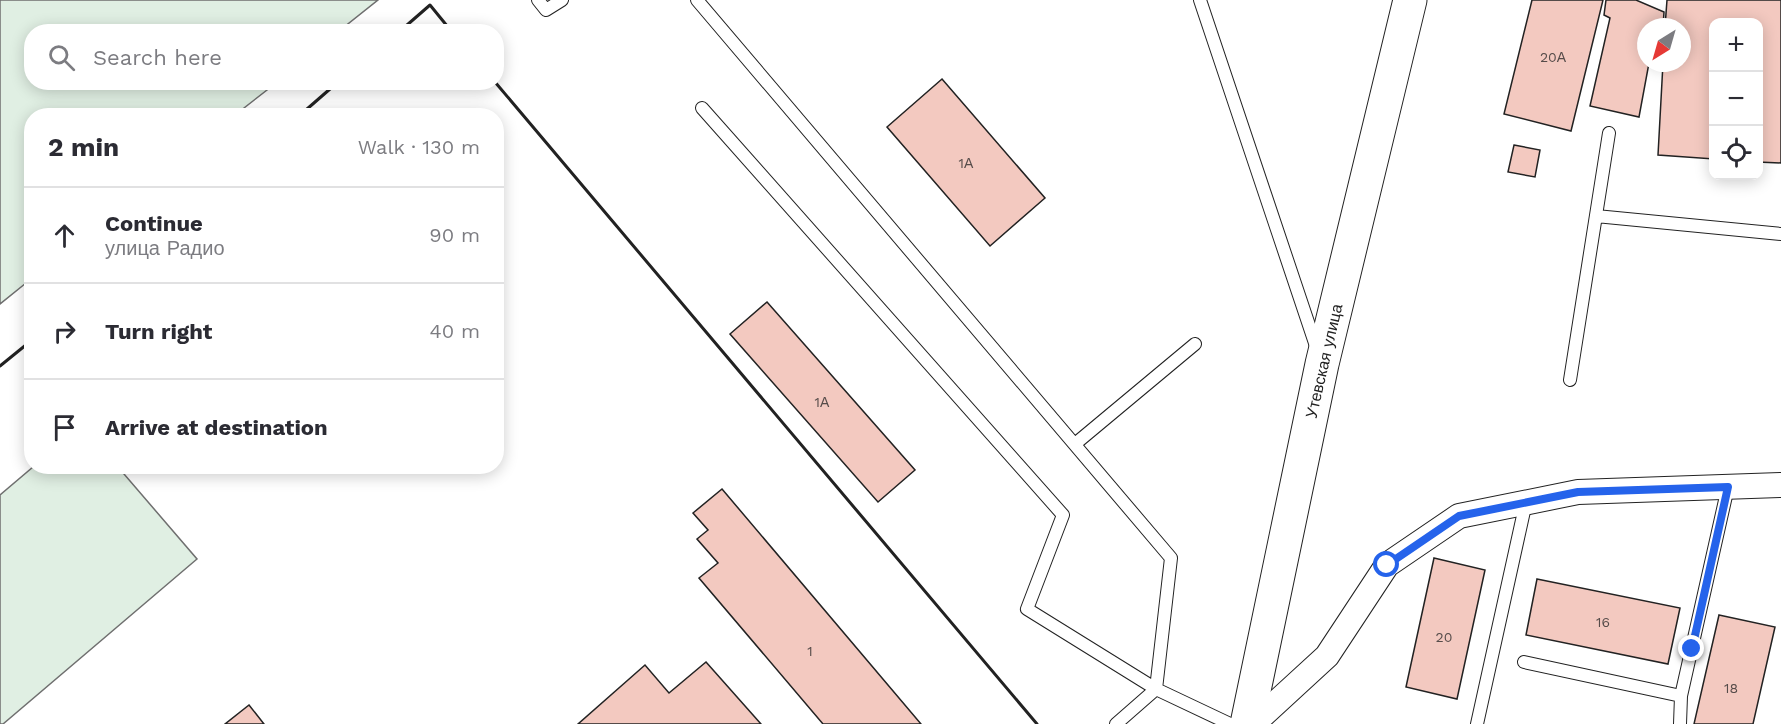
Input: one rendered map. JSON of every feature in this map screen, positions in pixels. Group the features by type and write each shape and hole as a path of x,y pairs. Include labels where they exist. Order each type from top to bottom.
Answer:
{"main road":[{"name":"Утевская улица","path":"1247,724 1322,364 1410,0"}],"street":[{"path":"1253,724 1328,656 1387,565 1459,516 1578,492 1781,485"}],"lane":[{"path":"538,0 546,10 562,0"},
{"path":"697,0 1172,558 1156,689 1116,724"},
{"path":"1200,0 1322,364"},
{"path":"702,108 1063,515 1027,609 1156,689 1230,724"},
{"path":"1570,380 1609,133"},
{"path":"1596,216 1781,234"},
{"path":"1075,444 1195,344"},
{"path":"1680,724 1682,696 1728,487"},
{"path":"1478,724 1526,502"},
{"path":"1524,662 1682,696"}],"green space":[{"path":"0,0 378,0 348,24 24,24 24,90 267,90 244,108 24,108 24,285 0,304"},
{"path":"25,474 124,474 197,559 3,724 0,724 0,495"}],"building":[{"path":"1532,0 1603,0 1571,131 1504,114"},
{"path":"1606,0 1636,0 1664,12 1664,18 1637,18 1637,72 1647,72 1639,117 1590,106 1610,18 1604,15"},
{"path":"1667,0 1781,0 1781,163 1763,162 1763,18 1709,18 1709,159 1658,155 1663,72 1691,72 1691,18 1666,18"},
{"path":"942,79 1045,198 990,246 887,127"},
{"path":"1514,145 1540,150 1535,177 1508,172"},
{"path":"767,302 915,470 878,502 730,334"},
{"path":"722,489 921,724 823,724 699,578 718,563 697,539 708,530 693,513"},
{"path":"1434,558 1485,570 1457,699 1406,687"},
{"path":"1537,579 1680,608 1668,664 1526,635"},
{"path":"1719,615 1775,627 1753,724 1694,724"},
{"path":"706,662 761,724 578,724 645,665 669,693"},
{"path":"249,705 264,724 225,724"}],"wall":[{"path":"408,24 430,5 445,24"},
{"path":"308,108 329,90"},
{"path":"502,90 1037,724"},
{"path":"0,366 24,346"}],"route":[{"path":"1387,565 1459,516 1578,492 1728,487 1692,649"}]}
